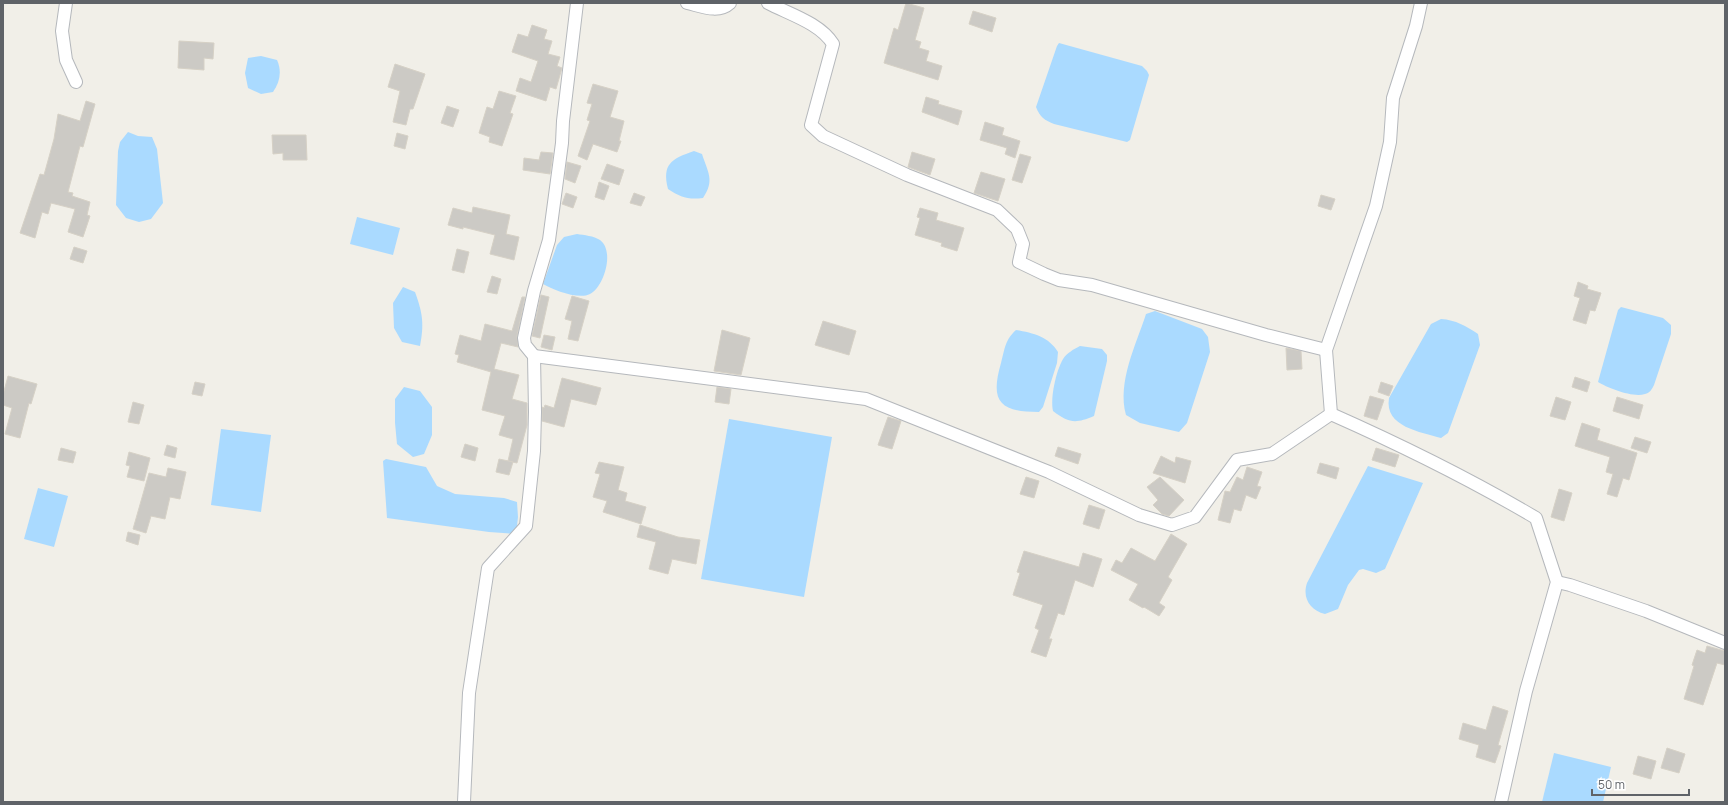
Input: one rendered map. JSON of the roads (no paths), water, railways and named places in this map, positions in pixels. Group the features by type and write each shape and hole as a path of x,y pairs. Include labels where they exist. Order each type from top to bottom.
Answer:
{"street":[{"path":"66,3 62,31 66,60 76,82"},
{"path":"577,3 563,121 562,143 549,240 534,291 524,338 524,345 534,356 866,398 1049,472 1139,515 1172,525 1195,517 1237,460 1272,454 1331,414"},
{"path":"687,3 713,9 725,7 730,3"},
{"path":"768,3 828,35 833,44 811,125 823,136 893,168 997,210 1017,229 1022,244 1019,262 1059,280 1092,285 1266,335 1326,350"},
{"path":"1331,414 1326,350 1376,206 1390,142 1393,98 1416,26 1421,3"},
{"path":"464,802 469,693 488,568 526,526 534,450 534,356"},
{"path":"1331,414 1368,430 1501,497 1536,518 1557,582 1526,691 1501,802"},
{"path":"1557,582 1570,585 1646,612 1725,643"}],"water":[{"path":"1059,43 1142,66 1147,71 1149,75 1130,140 1127,142 1054,124 1045,120 1041,116 1036,107"},
{"path":"261,56 277,60 280,72 279,80 273,92 261,94 248,88 245,73 248,58"},
{"path":"128,132 138,136 152,137 157,149 163,203 151,219 139,222 126,218 116,205 118,151 120,142"},
{"path":"694,151 702,154 710,181 707,192 703,198 693,199 676,194 668,189 666,174 670,164 674,160"},
{"path":"357,217 400,228 393,255 350,244"},
{"path":"577,234 600,240 607,252 606,268 600,284 590,294 585,296 566,294 543,284 557,245 564,237"},
{"path":"403,287 415,292 420,307 422,331 420,346 402,342 394,328 393,303"},
{"path":"1621,307 1663,318 1671,325 1671,334 1654,385 1650,392 1645,394 1627,394 1598,382 1618,310"},
{"path":"1155,311 1202,329 1208,337 1210,352 1187,423 1179,432 1140,423 1126,415 1124,390 1129,364 1146,314"},
{"path":"1441,319 1461,324 1478,334 1480,345 1448,433 1441,438 1414,430 1398,422 1392,416 1389,408 1389,398 1431,324"},
{"path":"1016,330 1046,339 1058,352 1057,363 1043,407 1039,412 1015,410 1006,407 1001,402 998,395 998,376 1007,341"},
{"path":"1080,346 1102,349 1107,355 1107,361 1094,416 1082,420 1072,421 1063,418 1053,411 1052,399 1058,370 1063,359"},
{"path":"404,387 420,391 432,407 432,435 424,454 413,457 397,444 395,399"},
{"path":"729,419 832,437 804,597 701,579"},
{"path":"221,429 271,435 261,512 211,505"},
{"path":"386,459 426,467 437,486 455,494 504,498 517,502 518,517 516,534 489,532 387,518 383,461"},
{"path":"1368,466 1423,483 1385,569 1376,573 1363,569 1359,570 1348,585 1338,609 1325,614 1315,610 1308,603 1306,594 1307,583"},
{"path":"38,488 68,496 54,547 24,539"},
{"path":"1554,753 1611,767 1603,802 1542,802"}]}
